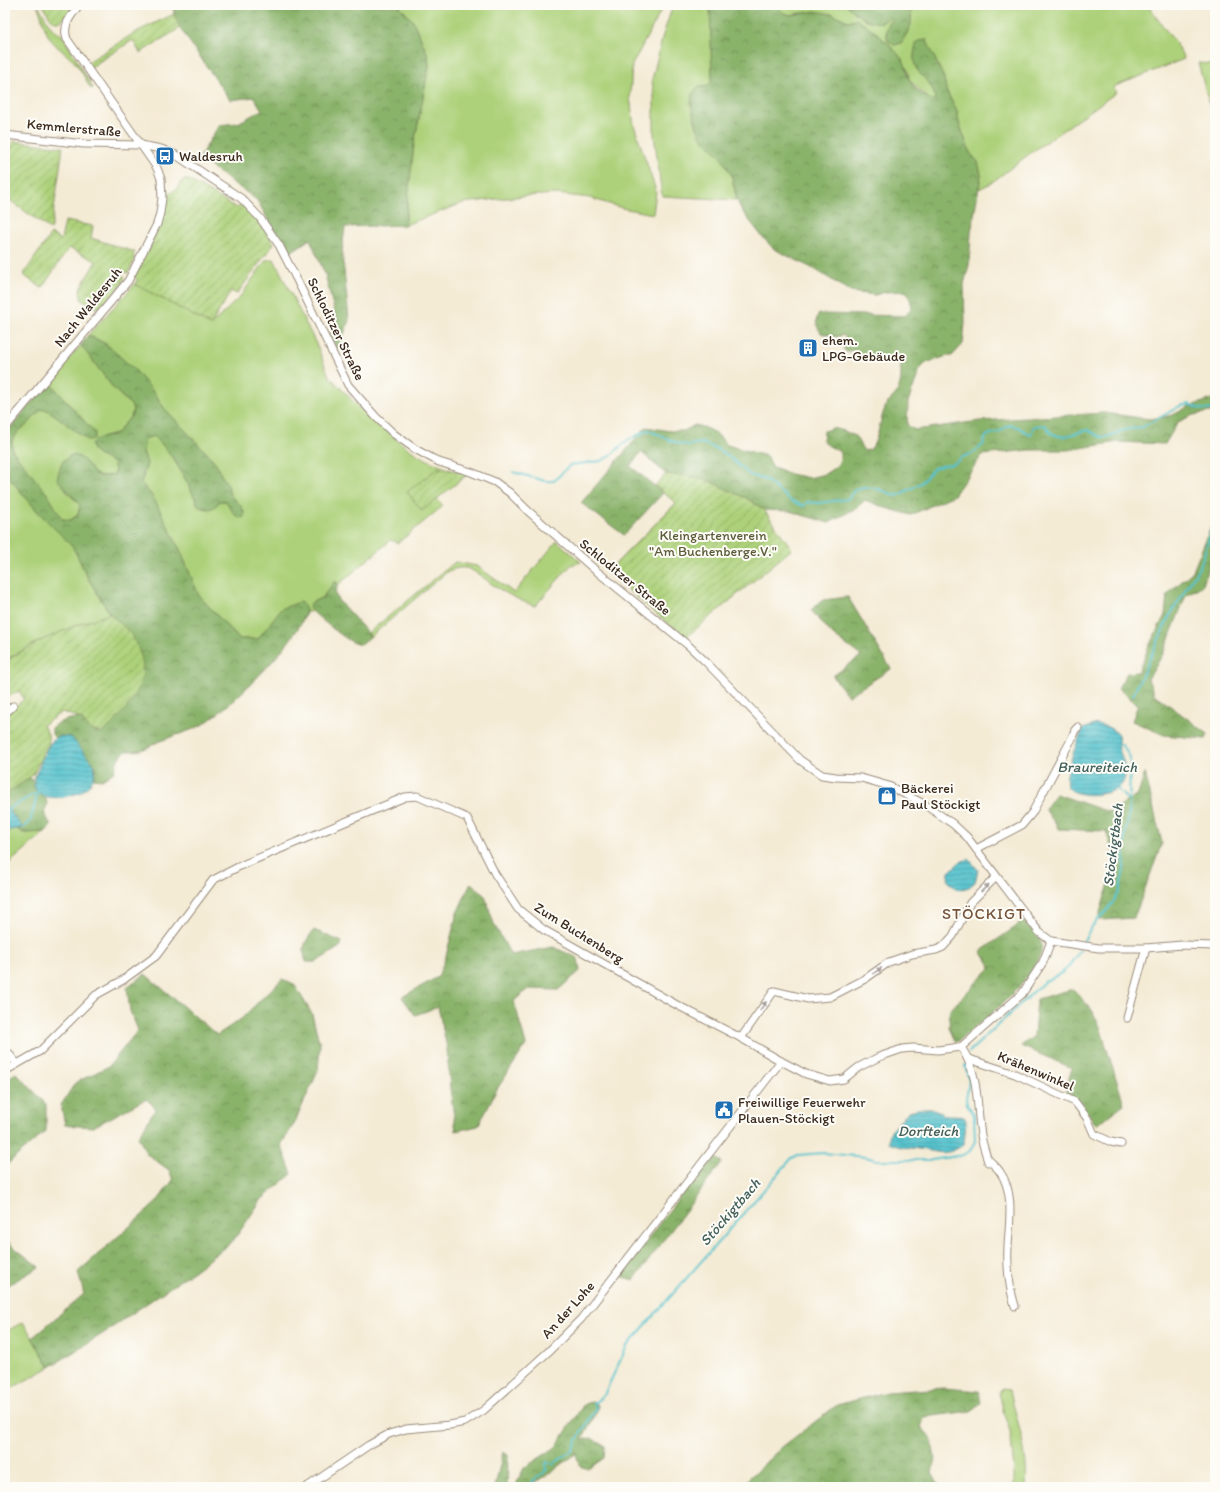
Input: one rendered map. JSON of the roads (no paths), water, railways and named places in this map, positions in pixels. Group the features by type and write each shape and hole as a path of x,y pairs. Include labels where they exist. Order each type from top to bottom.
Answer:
{"street":[{"name":"Nach Waldesruh","path":"5,428 60,363 70,348 128,281 157,224 160,213 162,198 161,179 157,168 67,39 66,28 68,21 79,5"},
{"name":"Kemmlerstraße","path":"5,135 84,144 141,145"},
{"name":"Schloditzer Straße","path":"141,145 176,154 242,199 260,218 279,246 298,282 348,385 372,413 394,434 415,449 439,462 471,472 495,482 510,493 594,569 707,663 800,760 822,775 861,778 889,786 924,804 953,824 967,837 1039,932 1051,941"},
{"path":"5,713 13,706"},
{"path":"976,849 1022,825 1032,813 1075,730 1078,727"},
{"name":"Zum Buchenberg","path":"5,1071 40,1051 96,995 123,980 156,956 213,880 242,865 405,797 417,796 467,818 495,874 518,909 544,930 675,1004 806,1074 830,1081 837,1081 844,1079 859,1067 879,1056 902,1049 913,1048 938,1050 961,1047"},
{"path":"741,1038 774,991 808,999 830,997 865,979 889,962 912,954 936,950 943,947 952,936 970,903 996,877"},
{"path":"1015,1306 1009,1277 1008,1248 1010,1197 1000,1172 988,1161 981,1135 978,1095 969,1058 961,1047 1022,994 1043,962 1051,941 1099,948 1146,948 1182,945 1215,946"},
{"path":"1127,1018 1146,948"},
{"path":"5,1049 17,1064"},
{"name":"Krähenwinkel","path":"969,1058 1015,1074 1075,1102 1087,1118 1094,1134 1111,1142 1121,1144"},
{"name":"An der Lohe","path":"307,1487 369,1445 389,1434 406,1429 450,1426 465,1422 484,1410 549,1351 581,1319 781,1061"}],"water":[{"name":"Braureiteich","path":"1097,724 1108,727 1117,733 1118,745 1125,769 1124,779 1118,788 1103,794 1094,795 1077,793 1071,790 1067,785 1066,780 1069,766 1083,729"},
{"path":"60,736 71,737 92,762 95,772 92,780 85,789 73,795 57,798 42,795 37,791 34,785 34,779 48,746 53,740"},
{"path":"5,805 23,828 5,831"},
{"path":"969,859 978,870 975,882 969,887 958,890 948,881 949,872 960,862"},
{"name":"Dorfteich","path":"933,1109 941,1112 943,1116 957,1115 965,1118 964,1144 953,1151 938,1152 900,1147 889,1143 890,1133 895,1126 902,1118 913,1110"}],"waterway":[{"path":"513,472 545,481 554,481 570,465 601,461 611,455 628,440 648,430 677,443 688,445 702,443 719,450 750,475 766,480 791,501 804,506 807,502 819,503 848,499 855,489 864,487 875,488 897,496 921,483 934,468 955,463 962,457 971,454 983,445 985,438 988,435 1001,431 1010,425 1018,427 1029,434 1031,434 1034,426 1045,425 1050,433 1057,436 1066,436 1087,430 1101,437 1107,437 1124,430 1143,427 1180,406 1189,404 1205,410 1215,408"},
{"name":"Stöckigtbach","path":"1133,695 1169,617 1201,564 1215,519"},
{"name":"Stöckigtbach","path":"1083,942 1093,925 1109,908 1119,893 1124,869 1125,834 1129,815 1130,757 1122,745 1118,744"},
{"path":"1117,789 1129,801"},
{"path":"8,809 38,792"},
{"path":"23,828 30,822 38,792"},
{"name":"Stöckigtbach","path":"969,1052 1045,981 1058,975 1066,969 1080,950"},
{"name":"Stöckigtbach","path":"529,1487 547,1469 545,1467 547,1462 553,1464 572,1451 595,1410 596,1407 593,1404 604,1395 627,1346 792,1158 798,1155 823,1153 866,1157 876,1160 932,1160 963,1155 970,1151 975,1141 974,1114 967,1104 966,1099 969,1081 965,1065"}],"place":[{"name":"Waldesruh","path":"165,156"},
{"name":"ehem. LPG-Gebäude","path":"808,348"},
{"name":"Bäckerei Paul Stöckigt","path":"887,796"},
{"name":"Freiwillige Feuerwehr Plauen-Stöckigt","path":"724,1110"}],"district":[{"name":"STÖCKIGT","path":"984,913"}],"park label":[{"name":"Kleingartenverein \"Am Buchenberge.V.\"","path":"713,544"}]}
